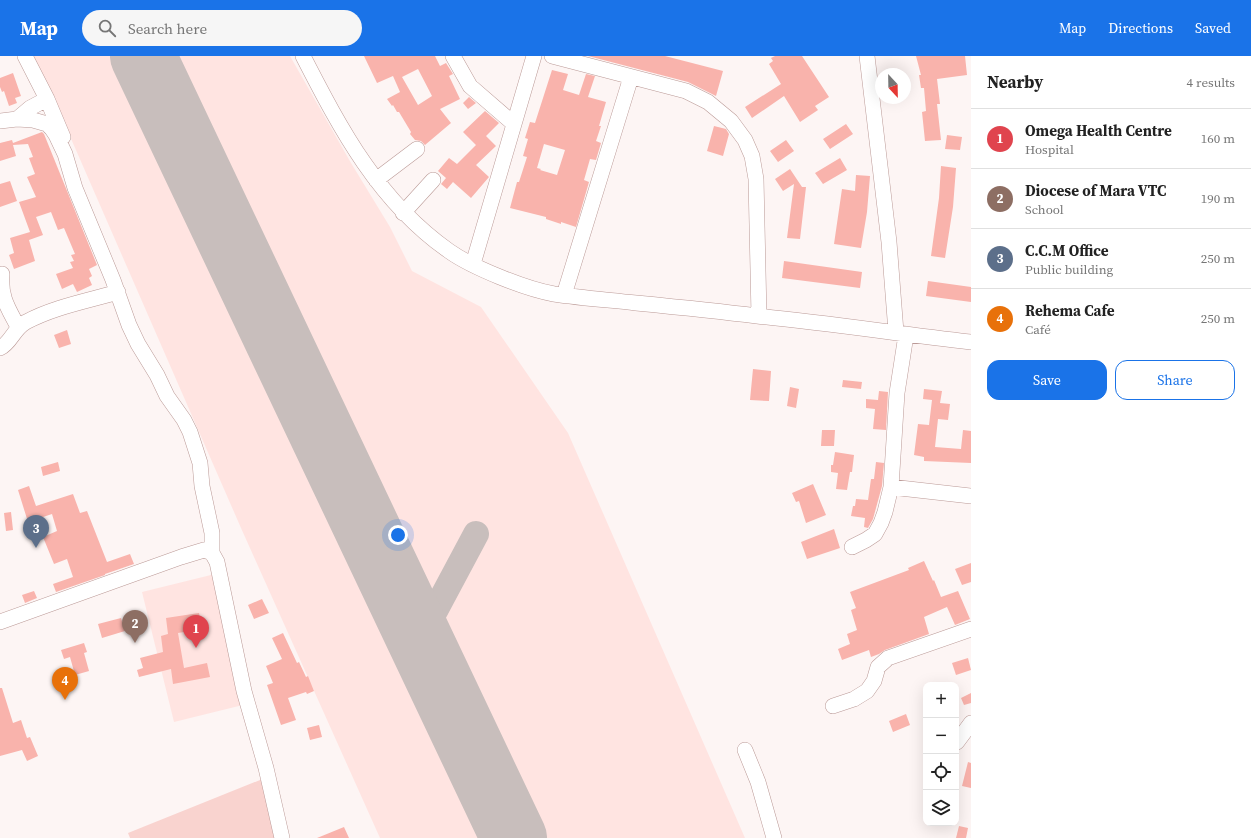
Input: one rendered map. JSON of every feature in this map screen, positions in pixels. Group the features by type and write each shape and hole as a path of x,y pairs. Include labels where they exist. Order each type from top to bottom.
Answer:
{"street":[{"path":"25,56 47,99 63,138 64,154"},
{"path":"303,56 346,136 376,180 403,213 449,251 473,264 520,284 554,294 759,316 971,342"},
{"path":"453,56 470,86 514,124"},
{"path":"473,264 534,56"},
{"path":"552,56 686,91 708,102 731,121 745,140 752,156 756,179 759,316"},
{"path":"852,547 875,534 881,524 891,487 901,333 867,56"},
{"path":"564,295 631,77"},
{"path":"17,119 30,108 47,99"},
{"path":"0,121 17,119 33,120 49,126 54,132 64,154 75,188 118,292 129,325 167,396 184,420 192,438 200,463 202,486 212,533 212,554"},
{"path":"376,180 417,149"},
{"path":"403,213 433,180"},
{"path":"2,274 1,287 4,298 18,327"},
{"path":"0,348 6,344 18,327 26,322 48,312 118,292"},
{"path":"891,487 971,496"},
{"path":"0,622 181,556 204,550 212,554 217,562 244,690 266,768 282,838"},
{"path":"833,706 854,699 867,691 874,681 878,667 888,658 971,629"},
{"path":"959,739 971,723"},
{"path":"745,750 758,782 774,838"}],"shaded area":[{"path":"31,56 290,56 351,163 390,227 412,271 481,307 568,433 745,838 380,838 241,528 55,102"},
{"path":"219,573 251,703 174,722 142,592"},
{"path":"270,776 284,838 130,838 128,833"}],"building":[{"path":"364,56 435,56 440,66 446,63 453,74 449,76 460,99 440,109 451,123 425,145 421,141 415,140 410,134 411,132 399,112 397,112 387,99 400,92 393,76 377,83","holes":["418,69 432,96 418,105 402,77"]},
{"path":"588,56 665,56 723,71 716,96 688,82"},
{"path":"775,56 802,56 829,97 815,106 818,110 800,122 784,96 752,118 745,107 781,84 769,64 773,61 771,58"},
{"path":"916,56 965,56 967,75 937,79 940,104 937,104 941,140 925,141 922,112 926,111 924,88 921,88 919,75 921,75"},
{"path":"552,70 568,74 563,90 579,95 586,74 595,76 588,97 606,102 596,141 601,143 596,160 590,159 584,180 589,182 576,227 546,219 546,217 510,208 517,182 519,182 527,157 523,156 528,139 525,138 530,122 535,123","holes":["544,144 565,150 557,175 537,168"]},
{"path":"13,73 21,96 15,98 17,103 9,106 4,91 2,92 0,87 0,78"},
{"path":"469,97 476,103 468,109 463,103"},
{"path":"485,111 499,123 486,136 496,146 476,165 489,177 471,198 453,182 447,189 441,184 446,178 438,171 449,158 457,164 476,145 463,132"},
{"path":"846,124 853,134 830,149 823,139"},
{"path":"714,126 726,129 729,134 723,156 707,151"},
{"path":"42,132 97,265 89,269 92,276 89,278 92,285 77,292 73,284 62,289 56,274 73,268 70,262 74,261 71,255 75,254 64,228 58,230 51,212 36,217 43,235 29,240 35,261 14,269 9,255 14,253 10,238 30,232 19,202 36,197 27,177 35,174 29,158 33,157 28,144 13,145 16,156 0,161 0,143 12,140 13,143"},
{"path":"947,135 962,137 960,150 945,149"},
{"path":"786,140 794,151 778,162 770,151"},
{"path":"840,158 847,170 823,184 815,173"},
{"path":"941,166 956,168 953,207 945,258 931,256 939,198"},
{"path":"790,169 802,187 806,187 800,239 787,238 794,184 783,191 775,179"},
{"path":"856,175 870,176 867,212 861,248 834,244 842,189 855,191"},
{"path":"10,181 17,201 0,207 0,184"},
{"path":"784,261 862,272 860,288 782,278"},
{"path":"928,281 971,287 971,302 926,296"},
{"path":"67,330 71,344 59,348 54,335"},
{"path":"753,369 771,371 769,401 750,400"},
{"path":"843,380 862,382 861,389 842,387"},
{"path":"790,387 799,389 796,408 787,406"},
{"path":"924,389 942,391 940,403 950,404 948,420 938,419 935,447 961,449 963,430 971,431 971,463 924,461 924,457 914,455 918,424 929,425 932,400 923,399"},
{"path":"879,391 888,392 886,430 873,429 875,409 866,408 866,399 878,400"},
{"path":"822,430 835,430 834,446 821,446"},
{"path":"835,452 854,455 852,472 850,472 847,490 836,489 838,473 831,472 831,465 833,465"},
{"path":"58,462 60,471 43,476 41,467"},
{"path":"876,462 884,463 882,486 873,519 868,528 864,527 865,518 851,516 856,499 868,500 871,479 874,479"},
{"path":"813,484 826,515 806,523 799,501 796,502 792,493"},
{"path":"29,486 36,506 73,494 80,513 87,511 107,562 130,554 134,564 56,592 53,584 73,577 67,559 54,564 43,537 57,531 52,514 28,522 18,490"},
{"path":"11,512 13,530 6,531 4,513"},
{"path":"834,529 840,548 807,559 801,542"},
{"path":"924,561 941,597 958,591 970,619 955,625 947,607 924,617 929,634 885,650 871,657 869,650 842,660 838,649 850,644 847,634 857,630 851,610 856,608 850,592 909,570 908,568"},
{"path":"971,563 971,582 962,585 955,569"},
{"path":"34,591 37,598 25,603 22,595"},
{"path":"262,599 269,613 254,619 248,605"},
{"path":"199,613 202,629 178,633 184,668 207,663 210,677 173,684 171,669 139,677 137,670 143,668 140,658 163,652 161,636 168,634 166,618"},
{"path":"121,618 125,631 102,638 98,624"},
{"path":"283,633 297,663 299,662 306,677 308,676 314,691 288,698 296,720 281,725 267,685 273,683 266,666 282,659 272,638"},
{"path":"84,643 87,652 84,653 89,671 75,675 70,657 64,659 61,650"},
{"path":"968,658 971,670 956,675 952,663"},
{"path":"0,688 2,688 13,723 21,720 27,738 30,737 38,756 27,761 22,750 0,756"},
{"path":"971,693 971,703 964,705 961,698"},
{"path":"906,714 910,725 893,732 889,721"},
{"path":"319,725 322,737 310,740 307,728"},
{"path":"968,762 971,763 971,788 962,786"},
{"path":"959,826 968,828 966,838 956,838"},
{"path":"344,827 349,838 317,838"}],"taxiway":[{"path":"420,639 476,534"}],"runway":[{"path":"143,56 514,838"}],"place":[{"name":"C.C.M Office","path":"36,548"},
{"name":"Diocese of Mara VTC","path":"135,643"},
{"name":"Omega Health Centre","path":"196,648"},
{"name":"Rehema Cafe","path":"65,700"}]}
